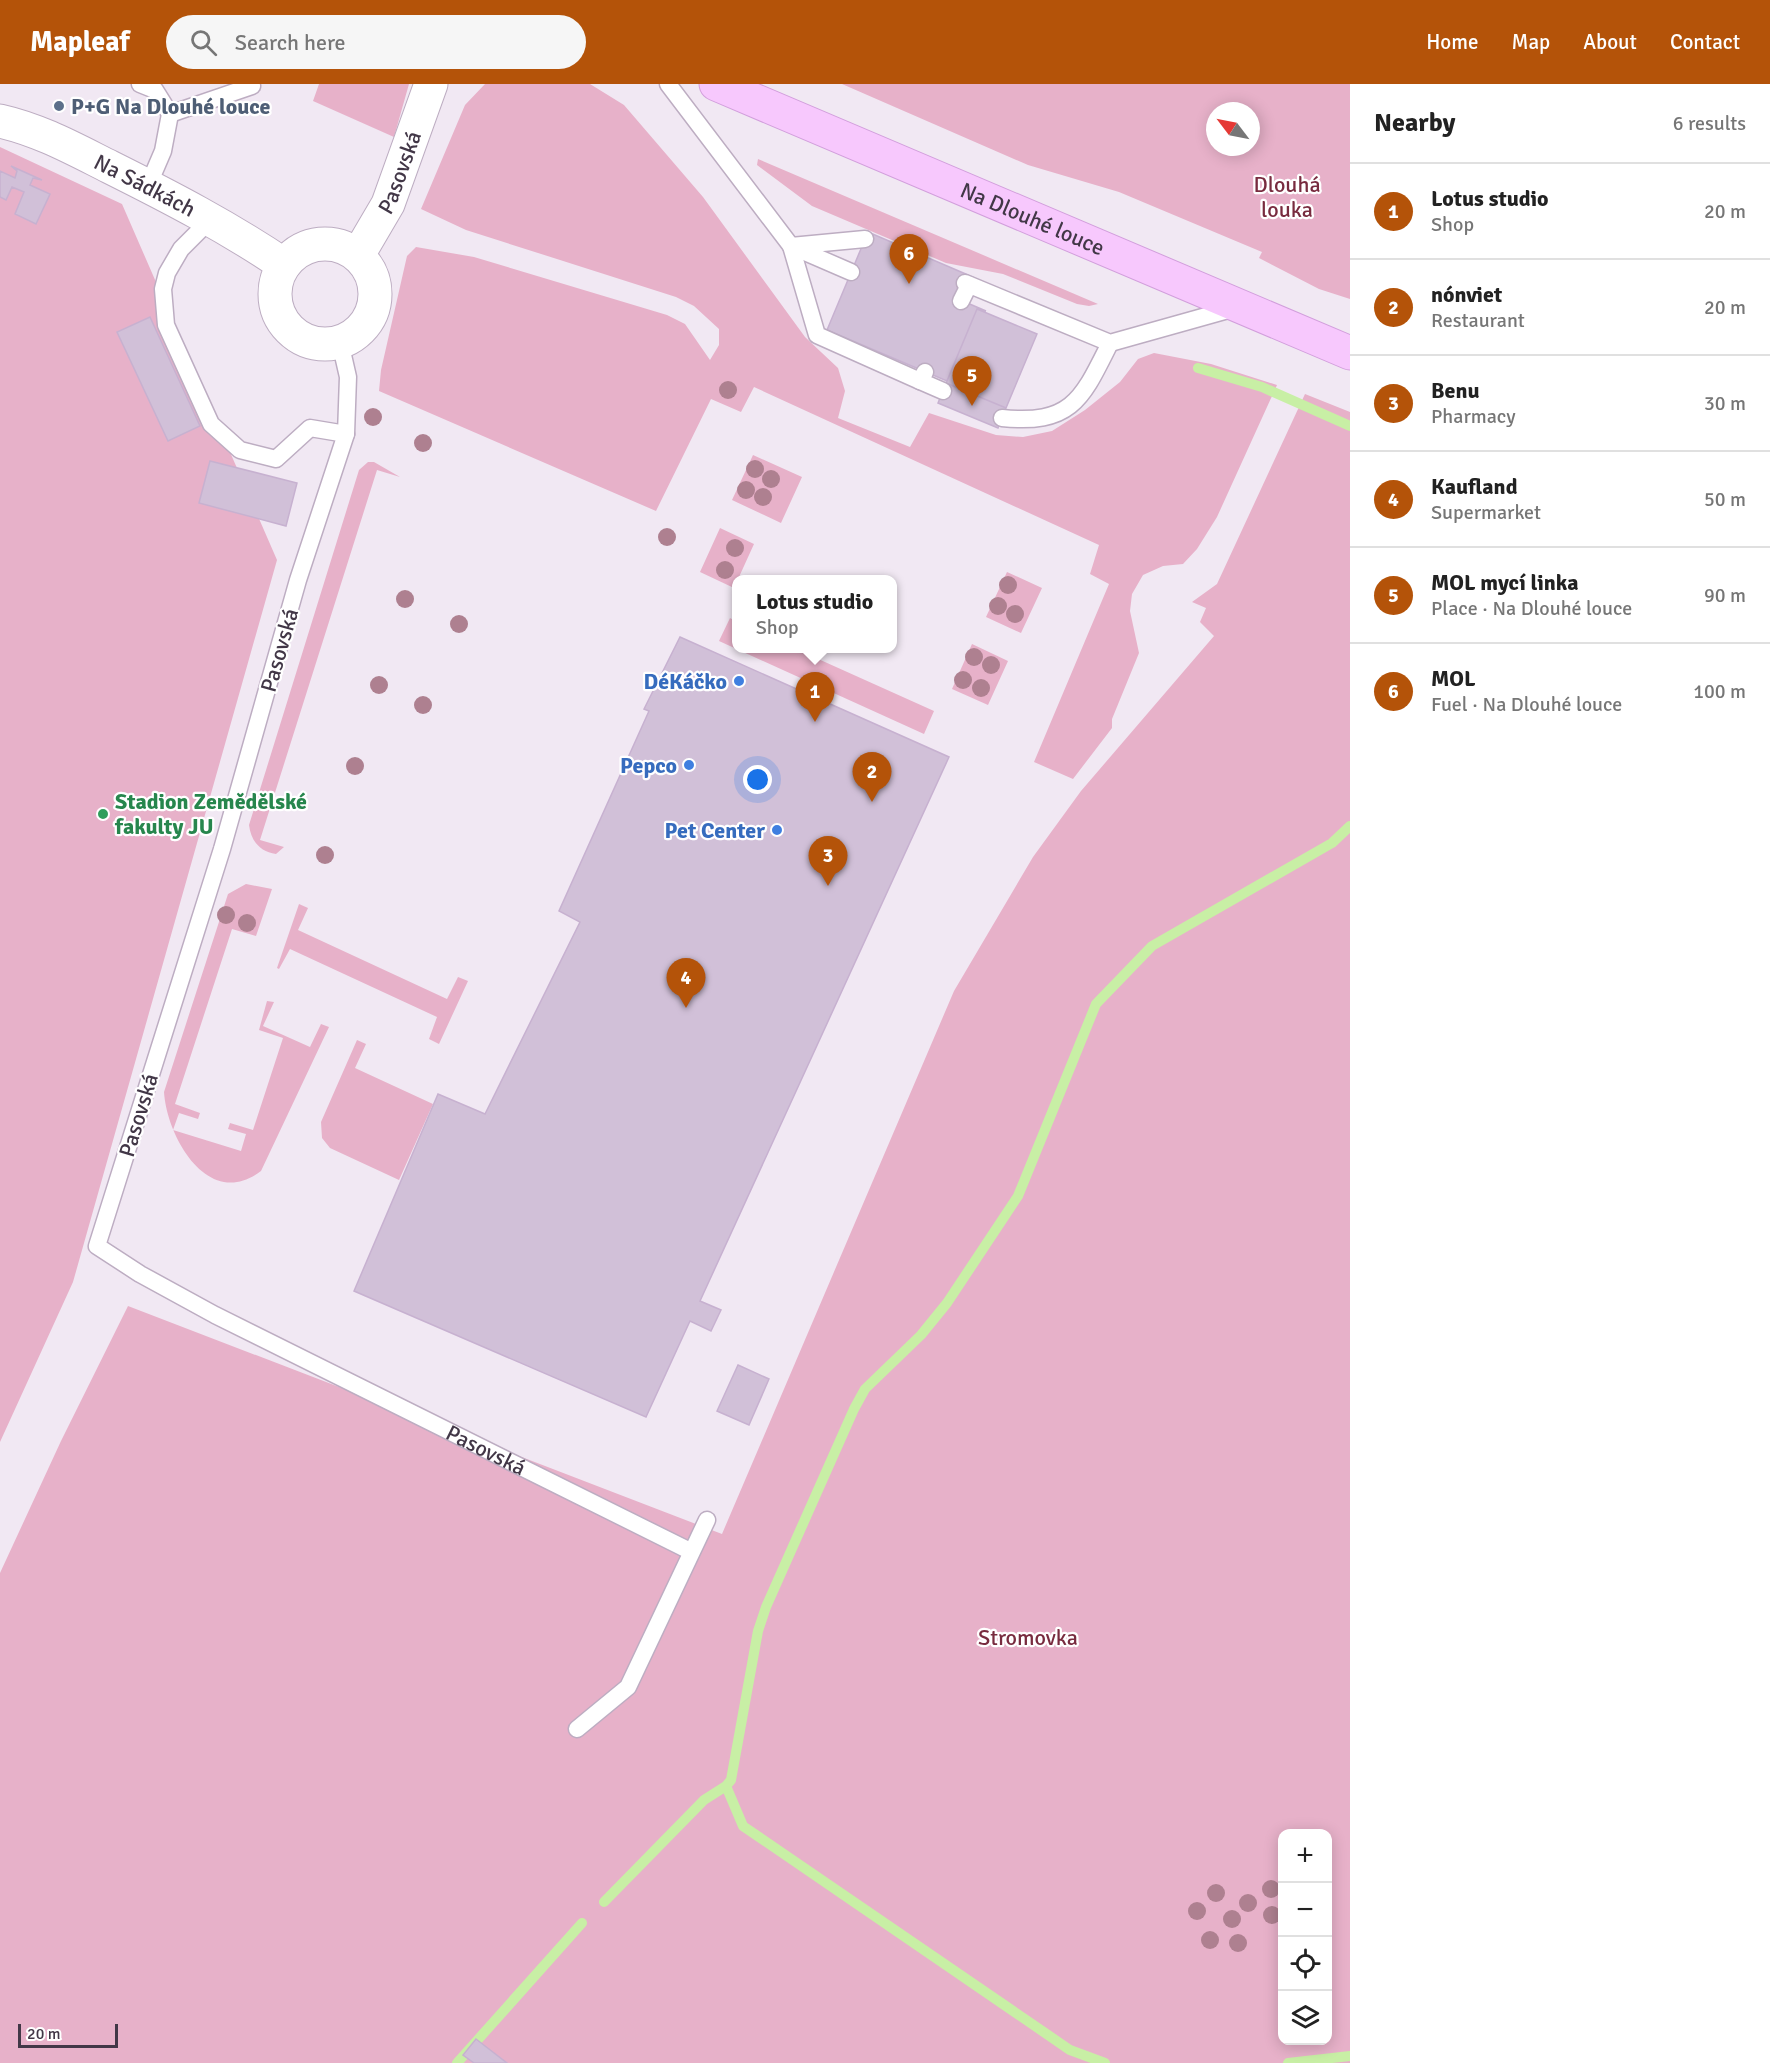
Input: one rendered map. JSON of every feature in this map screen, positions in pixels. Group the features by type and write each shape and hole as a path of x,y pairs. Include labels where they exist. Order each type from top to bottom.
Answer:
{"main road":[{"name":"Na Dlouhé louce","path":"716,84 1350,353"}],"street":[{"name":"Pasovská","path":"358,255 388,204 431,84"},
{"name":"Na Sádkách","path":"0,121 32,128 148,186 211,219 284,264"},
{"path":"319,243 340,246 358,255 373,277 374,304 362,327 340,342 325,344 309,342 296,335 284,324 277,310 274,294 277,279 284,264 293,254 319,243"}],"lane":[{"path":"140,84 155,90 170,114 163,150 148,186"},
{"path":"668,84 791,246 817,335 922,376 943,391"},
{"path":"170,114 252,86"},
{"path":"211,219 181,249 167,273 163,289 166,326 211,424 240,450 276,459 310,428 346,434"},
{"path":"791,246 865,239"},
{"path":"791,246 851,273"},
{"path":"961,301 967,284 1110,343 1238,307"},
{"name":"Pasovská","path":"340,342 348,377 346,434 298,580 222,849 97,1246 140,1274 215,1315 690,1551"},
{"path":"1002,418 1029,421 1056,416 1085,393 1110,343"},
{"path":"577,1729 628,1687 690,1551 707,1520"}],"green space":[{"path":"319,84 409,84 394,137 313,101"},
{"path":"485,84 590,84 624,105 703,197 805,337 838,368 845,391 838,418 910,447 929,413 996,435 1023,437 1052,431 1085,410 1120,382 1138,359 1154,353 1211,364 1277,385 1217,517 1197,549 1183,564 1163,566 1143,575 1132,594 1130,611 1139,653 1112,719 1112,728 1073,779 1034,762 1109,584 1090,574 1099,545 754,387 741,412 711,399 656,511 379,391 381,370 407,256 416,247 474,257 667,315 685,324 710,360 719,345 719,329 694,306 676,297 466,230 421,209 465,105"},
{"name":"Dlouhá louka","path":"842,84 1350,84 1350,299 1319,289 1259,258 1262,252 1119,192 1028,165"},
{"name":"Stadion Zemědělské fakulty JU","path":"0,147 122,204 277,560 73,1282 0,1442"},
{"path":"758,159 1098,304 1089,306 1077,304 1003,274 946,263 812,206 757,165"},
{"name":"Stromovka","path":"1305,394 1350,412 1350,2063 0,2063 0,1573 61,1441 128,1306 722,1534 954,991 1033,857 1081,791 1214,636 1200,622 1206,608 1192,602 1217,584"},
{"path":"753,455 802,477 781,523 732,500"},
{"path":"368,462 374,462 400,477 377,470 260,840 284,847 276,854 270,853 257,845 249,825 359,470"},
{"path":"720,528 754,544 740,575 732,575 732,587 700,572"},
{"path":"1007,572 1042,588 1021,633 986,617"},
{"path":"730,618 732,619 732,647 719,641"},
{"path":"972,644 1008,661 988,705 952,689"},
{"path":"745,653 805,653 934,711 924,734"},
{"path":"246,884 272,889 256,936 232,929 175,1104 200,1113 198,1119 179,1113 173,1130 164,1092 228,894"},
{"path":"299,904 308,908 298,930 447,999 458,977 468,981 439,1044 429,1039 437,1017 290,949 279,969 277,968"},
{"path":"267,1001 274,1002 263,1026 310,1047 321,1024 329,1027 261,1171 242,1181 224,1182 208,1176 194,1164 182,1148 173,1130 241,1151 246,1134 228,1129 230,1123 253,1130 283,1038 259,1030"},
{"path":"357,1040 366,1044 355,1068 433,1104 399,1180 330,1148 322,1138 321,1122"}],"building":[{"path":"11,166 42,180 33,178 30,185 50,194 36,224 15,214 24,192 12,187 6,200 0,197 0,171 15,178 17,171"},
{"path":"868,232 968,275 958,299 986,311 977,309 947,381 827,330"},
{"path":"977,309 1037,334 1006,408 946,383"},
{"path":"150,317 200,426 168,441 117,332"},
{"path":"946,383 1006,408 998,428 938,403"},
{"path":"210,461 297,483 286,526 199,503"},
{"path":"680,637 949,757 700,1301 721,1310 711,1331 690,1321 646,1417 354,1291 438,1094 485,1114 580,922 559,911 649,711 644,709"},
{"path":"738,1365 769,1379 749,1425 717,1411"},
{"path":"476,2039 507,2063 474,2063 463,2055"}],"waterway":[{"path":"1198,368 1262,387 1350,426"},
{"path":"604,1902 704,1800 726,1786 731,1780 758,1631 766,1607 854,1409 865,1389 921,1335 947,1303 1018,1196 1096,1004 1152,946 1332,843 1350,826"},
{"path":"726,1786 743,1826 1070,2050 1105,2063"},
{"path":"457,2063 582,1923"},
{"path":"1288,2063 1350,2056"}],"place":[{"name":"P+G Na Dlouhé louce","path":"59,106"},
{"name":"MOL","path":"909,284"},
{"name":"MOL mycí linka","path":"972,406"},
{"name":"DéKáčko","path":"739,681"},
{"name":"Lotus studio","path":"815,722"},
{"name":"Pepco","path":"689,765"},
{"name":"nónviet","path":"872,802"},
{"name":"Stadion Zemědělské fakulty JU","path":"103,814"},
{"name":"Pet Center","path":"777,830"},
{"name":"Benu","path":"828,886"},
{"name":"Kaufland","path":"686,1008"}]}
